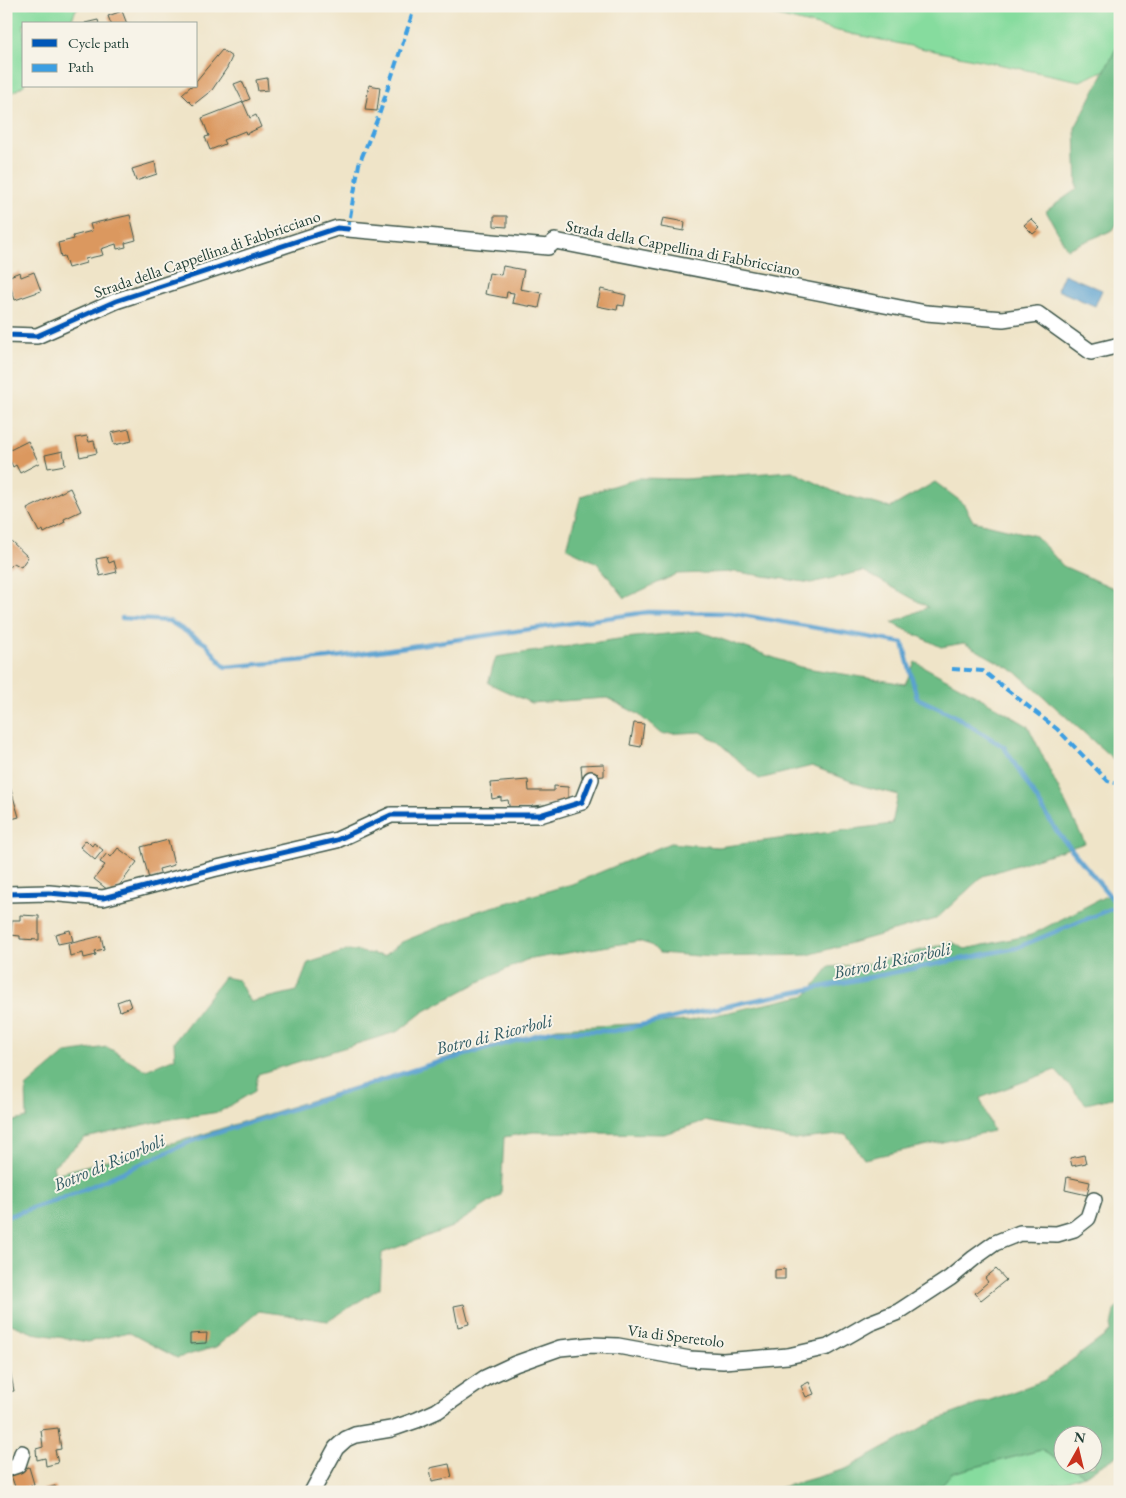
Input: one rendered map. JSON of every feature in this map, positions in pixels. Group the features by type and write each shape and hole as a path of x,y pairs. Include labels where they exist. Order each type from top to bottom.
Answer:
{"street":[{"name":"Strada della Cappellina di Fabbricciano","path":"6,335 37,336 116,301 337,228 548,247 555,241 926,313 1003,318 1038,314 1092,352 1120,345"},
{"path":"6,894 50,892 103,898 213,869 336,840 391,815 540,815 582,802 591,778"},
{"name":"Via di Speretolo","path":"312,1492 336,1448 346,1439 355,1435 391,1429 437,1411 485,1378 515,1364 560,1348 591,1345 618,1346 690,1359 723,1361 788,1356 828,1347 870,1323 898,1312 950,1278 996,1242 1020,1233 1057,1234 1074,1228 1088,1218 1094,1200"},
{"path":"6,1469 18,1465 22,1453"}],"green space":[{"path":"6,6 85,6 76,9 71,22 22,22 22,86 6,97"},
{"path":"738,6 1120,6 1120,41 1105,70 1080,81 838,31"},
{"path":"1120,41 1120,219 1113,230 1067,249 1046,211 1077,189 1075,128"},
{"path":"792,471 835,492 890,508 935,482 963,503 973,521 1036,536 1063,566 1120,591 1120,765 1016,672 964,643 941,647 892,623 928,607 863,571 811,583 737,572 677,574 625,598 597,563 567,548 581,496 638,478 685,479"},
{"path":"698,631 800,667 905,684 915,662 974,694 1028,726 1085,843 983,876 936,919 808,955 712,957 659,953 651,945 638,941 526,960 479,982 423,1012 399,1031 258,1074 255,1091 219,1112 165,1120 85,1138 53,1166 55,1174 191,1138 453,1056 557,1028 688,1021 807,995 829,967 872,963 952,942 965,949 1031,935 1104,897 1120,893 1120,1096 1086,1104 1055,1070 980,1098 993,1131 864,1159 846,1134 794,1140 705,1121 664,1134 533,1132 504,1137 501,1195 452,1227 382,1253 380,1288 328,1321 259,1311 216,1347 177,1358 128,1332 88,1342 33,1333 6,1322 6,1123 27,1118 26,1087 66,1053 107,1047 146,1070 175,1058 174,1042 224,977 238,980 250,1002 297,991 308,963 349,950 384,956 402,942 475,912 572,884 670,843 718,847 892,824 898,795 863,786 812,766 759,779 718,742 701,732 661,734 638,714 607,698 531,703 488,683 496,657 625,638"},
{"path":"1120,1304 1120,1453 1104,1464 1104,1426 1054,1426 1054,1458 1041,1450 952,1473 935,1492 765,1492 846,1469 936,1420 1045,1380 1110,1332 1114,1311"},
{"path":"1041,1450 1054,1458 1054,1476 1082,1476 1060,1483 1013,1492 935,1492 952,1473"}],"water":[{"path":"1064,274 1102,290 1095,306 1057,290"}],"building":[{"path":"122,11 126,22 110,22 108,16"},
{"path":"222,50 232,57 212,90 193,105 182,94 189,88 198,88 198,79"},
{"path":"267,78 268,90 258,91 256,80"},
{"path":"242,81 250,99 243,102 234,84"},
{"path":"369,85 380,87 377,111 365,110"},
{"path":"243,102 250,118 256,115 261,127 246,134 245,131 223,140 225,144 210,150 205,137 209,136 202,118"},
{"path":"155,162 157,174 136,181 132,169"},
{"path":"130,215 136,240 125,243 126,247 117,249 116,244 101,249 103,255 85,259 86,263 68,268 64,256 61,257 58,243 74,239 73,236 92,231 90,224"},
{"path":"494,216 507,216 507,227 494,226"},
{"path":"663,218 685,222 684,231 661,227"},
{"path":"1031,219 1040,228 1033,234 1024,225"},
{"path":"503,266 524,270 520,289 542,293 539,308 512,303 514,293 507,292 506,298 485,294 489,273 501,275"},
{"path":"20,272 21,277 34,272 41,291 15,300 7,277"},
{"path":"601,289 626,295 624,306 618,305 617,310 597,306"},
{"path":"129,429 132,441 114,445 111,433"},
{"path":"87,436 89,442 94,441 97,453 80,457 76,438"},
{"path":"28,441 39,463 20,473 16,465 13,467 6,452"},
{"path":"63,451 65,465 48,468 45,455"},
{"path":"70,488 81,511 64,519 65,522 44,533 43,530 39,532 27,509"},
{"path":"11,541 28,557 21,567 14,563 6,569 6,547"},
{"path":"107,557 109,563 114,561 117,572 100,576 96,559"},
{"path":"634,723 644,724 641,747 630,745"},
{"path":"604,764 604,776 582,778 581,765"},
{"path":"528,780 529,791 554,791 554,786 568,787 568,803 532,806 532,809 510,811 508,800 501,801 501,797 492,799 490,783"},
{"path":"9,783 19,817 8,820 6,784"},
{"path":"86,840 92,846 94,843 103,850 95,860 80,847"},
{"path":"168,840 174,865 159,869 161,876 149,879 141,847"},
{"path":"118,848 137,862 113,894 94,879 105,865 100,862 107,853 111,857"},
{"path":"20,915 39,916 39,940 20,939 20,936 11,935 12,920 20,920"},
{"path":"70,930 73,941 58,944 55,934"},
{"path":"101,936 104,949 95,951 96,955 84,958 83,953 70,956 68,944"},
{"path":"128,998 131,1007 120,1011 117,1002"},
{"path":"1084,1155 1086,1163 1072,1166 1070,1158"},
{"path":"1067,1177 1090,1182 1087,1195 1065,1190"},
{"path":"785,1269 785,1279 775,1279 775,1270"},
{"path":"996,1269 1006,1280 981,1300 975,1293 988,1282 985,1278"},
{"path":"464,1304 469,1324 458,1327 454,1306"},
{"path":"207,1333 206,1343 190,1344 190,1334"},
{"path":"10,1370 14,1391 6,1392 6,1371"},
{"path":"809,1382 814,1394 806,1397 801,1386"},
{"path":"58,1428 61,1449 55,1450 58,1463 46,1466 45,1458 37,1460 36,1449 43,1447 41,1430"},
{"path":"6,1449 11,1464 6,1466"},
{"path":"449,1464 452,1477 432,1481 430,1468"},
{"path":"29,1467 34,1484 16,1490 10,1472"},
{"path":"55,1486 57,1492 41,1492 41,1490"}],"waterway":[{"path":"122,618 169,621 206,644 225,667 329,658 648,612 731,613 903,643 917,698 955,716 1004,747 1058,833 1119,907"},
{"name":"Botro di Ricorboli","path":"6,1217 76,1193 192,1141 429,1065 551,1031 614,1031 741,1003 1016,948 1113,908 1120,907"}],"marked path":[{"path":"348,229 359,164 379,115 415,6"},
{"path":"952,669 983,671 1057,729 1108,781 1120,784"}],"cycle path":[{"path":"6,335 37,336 116,301 337,228 348,229"},
{"path":"6,894 49,893 103,898 213,869 337,840 391,815 540,815 582,802 591,779"}]}
